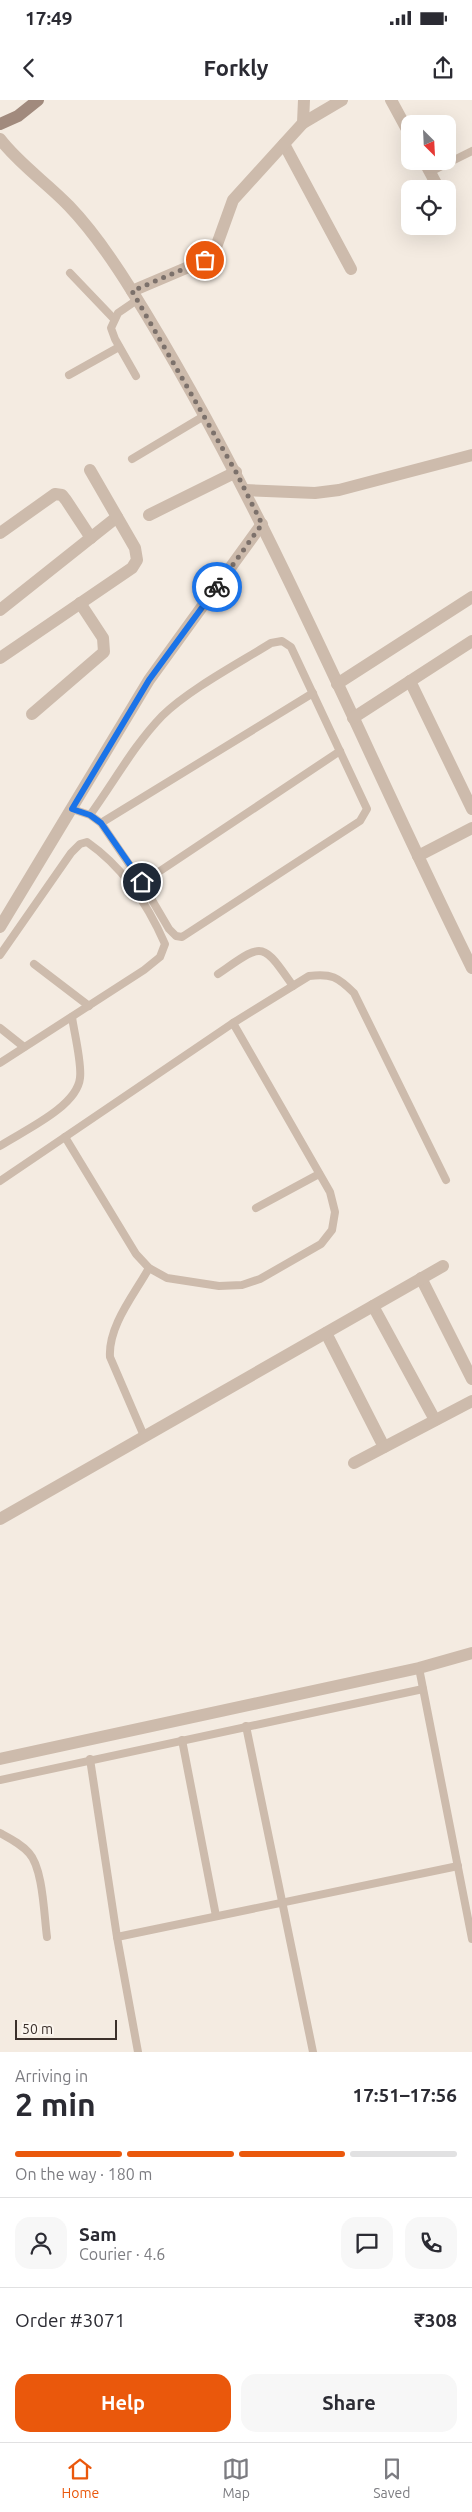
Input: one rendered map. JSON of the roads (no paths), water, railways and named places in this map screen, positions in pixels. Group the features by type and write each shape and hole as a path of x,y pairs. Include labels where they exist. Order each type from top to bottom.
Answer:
{"main road":[{"path":"0,124 18,116 38,100"}],"street":[{"path":"303,123 304,100"},
{"path":"135,295 205,260 215,250 233,200 303,123 342,100"},
{"path":"391,100 401,118"},
{"path":"0,139 4,150 70,206 89,228 135,295 236,472 472,968"},
{"path":"284,144 351,269"},
{"path":"244,490 315,493 339,490 472,454"},
{"path":"0,658 132,568 137,560 135,548 90,470"},
{"path":"149,516 236,472"},
{"path":"0,533 55,494 62,495 91,538"},
{"path":"0,610 117,517"},
{"path":"0,927 149,680 262,524"},
{"path":"337,684 472,597"},
{"path":"32,714 104,652 103,638 80,603"},
{"path":"353,718 472,641"},
{"path":"410,681 472,809"},
{"path":"418,856 472,828"},
{"path":"0,1519 443,1266"},
{"path":"421,1278 468,1360 472,1379"},
{"path":"373,1306 435,1420"},
{"path":"326,1333 384,1447"},
{"path":"354,1463 472,1401"},
{"path":"0,1759 419,1668 472,1653"}],"lane":[{"path":"456,157 472,151"},
{"path":"70,273 114,319"},
{"path":"135,295 118,313 111,328 119,347 136,376"},
{"path":"69,375 119,347"},
{"path":"132,459 204,416"},
{"path":"72,809 90,815 101,823 142,882 169,929 176,936 182,937 360,821 367,808 291,647 282,641 271,643 179,701 162,716 128,758 90,815"},
{"path":"101,823 313,693"},
{"path":"142,882 340,751"},
{"path":"0,955 71,853 80,844 87,842 107,856 128,882 153,918 165,944 160,957 89,1006 0,1063"},
{"path":"218,974 248,953 259,950 272,956 293,986"},
{"path":"34,964 89,1006"},
{"path":"0,1182 233,1023 309,976 323,975 340,978 354,993 446,1180"},
{"path":"0,1146 65,1105 74,1094 80,1078 72,1016"},
{"path":"65,1138 136,1254 149,1268 167,1278 220,1286 242,1285 260,1279 321,1244 332,1230 335,1212 330,1192 233,1023"},
{"path":"0,1028 24,1047"},
{"path":"256,1208 319,1174"},
{"path":"144,1436 110,1357 109,1344 114,1330 149,1268"},
{"path":"419,1668 472,1939"},
{"path":"0,1780 90,1759 423,1689"},
{"path":"246,1726 313,2052"},
{"path":"182,1740 216,1916"},
{"path":"90,1759 117,1937 138,2052"},
{"path":"0,1833 20,1844 31,1855 38,1870 47,1937"},
{"path":"117,1937 458,1866"}]}
